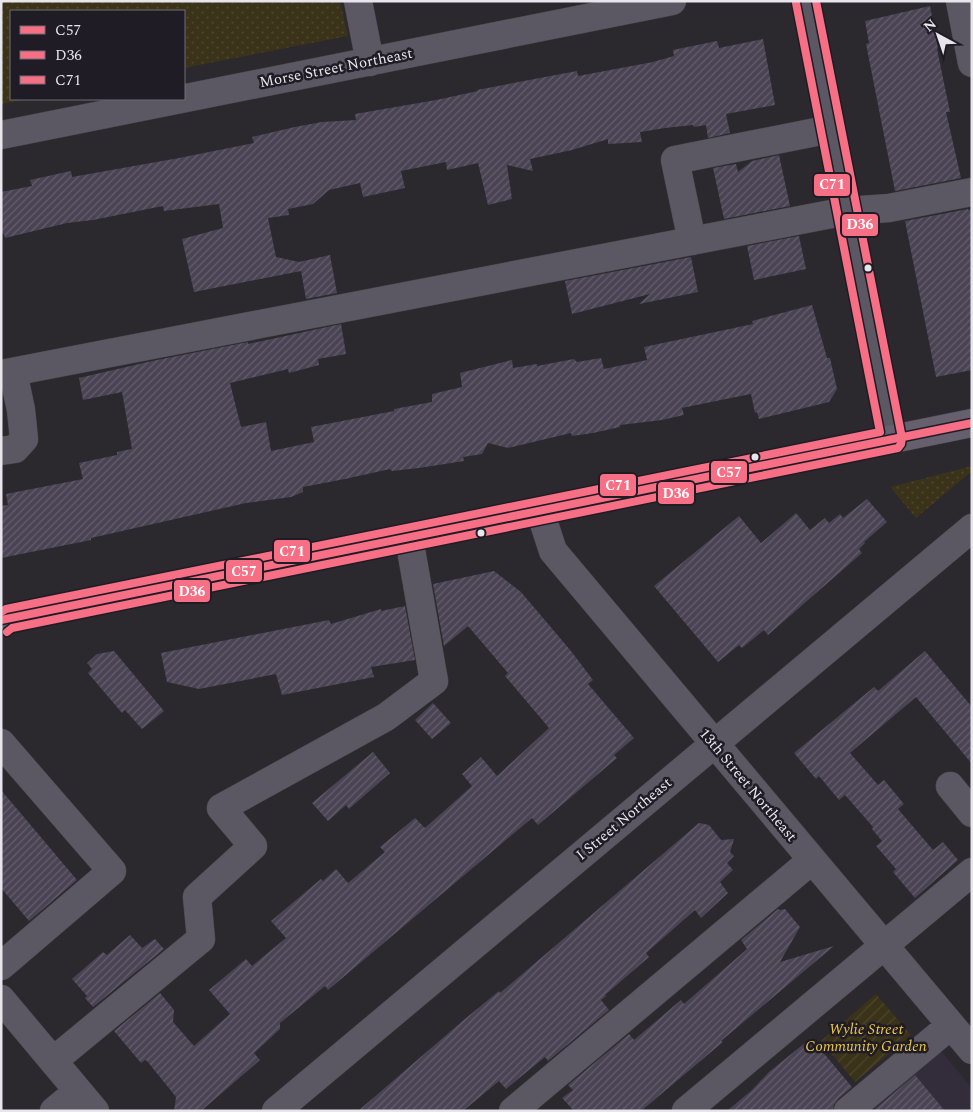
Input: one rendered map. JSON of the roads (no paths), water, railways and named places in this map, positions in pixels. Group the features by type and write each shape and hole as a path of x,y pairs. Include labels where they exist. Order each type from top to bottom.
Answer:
{"main road":[{"path":"3,621 972,423"}],"street":[{"path":"358,1 370,62"},
{"name":"Morse Street Northeast","path":"185,99 672,1"},
{"path":"806,1 892,440"},
{"path":"960,1 972,63"},
{"name":"Morse Street Northeast","path":"1,135 178,100"},
{"path":"692,241 675,160 831,129"},
{"path":"1,451 15,449 24,439 22,410 7,373 847,211 889,208 972,192"},
{"name":"13th Street Northeast","path":"540,511 553,551 972,1050"},
{"name":"I Street Northeast","path":"276,1111 972,528"},
{"path":"53,1061 201,939 197,897 253,846 221,808 386,717 434,681 409,538"},
{"path":"1,743 112,871 1,966"},
{"path":"950,786 972,813"},
{"path":"513,1111 812,860"},
{"path":"686,1111 972,872"},
{"path":"1,999 87,1101 54,1111"},
{"path":"848,1111 951,1025"}],"park label":[{"name":"Wylie Street Community Garden","path":"866,1038"}]}
